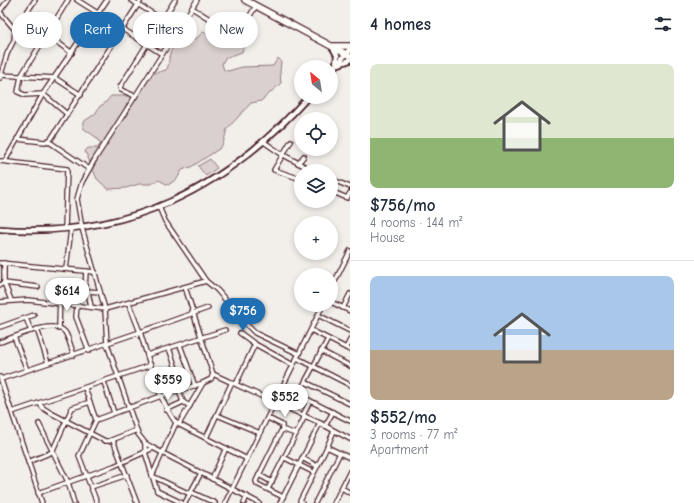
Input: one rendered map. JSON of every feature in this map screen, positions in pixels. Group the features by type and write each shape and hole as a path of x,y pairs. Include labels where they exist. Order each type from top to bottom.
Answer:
{"highway":[{"path":"249,1 331,46 349,53"},
{"path":"331,46 350,46"}],"main road":[{"path":"331,46 338,57 337,60"},
{"path":"338,64 349,53"},
{"path":"338,65 342,62 350,60"},
{"path":"0,229 32,231 68,230 127,218 159,207 215,178 242,160 264,142 301,104"}],"street":[{"path":"8,0 0,11 12,26"},
{"path":"26,12 34,0"},
{"path":"60,12 68,0"},
{"path":"77,0 95,12"},
{"path":"99,12 107,0"},
{"path":"131,0 150,12"},
{"path":"125,24 141,0"},
{"path":"168,12 175,0"},
{"path":"198,0 89,169 76,197 82,228 105,309 107,344 137,430 145,443 163,454 259,503"},
{"path":"192,8 237,36 256,6"},
{"path":"12,45 7,54 0,76 54,78 81,95"},
{"path":"62,45 72,52"},
{"path":"38,48 21,76 20,93 43,94 67,114"},
{"path":"5,161 43,94 75,48"},
{"path":"48,141 81,95 110,48"},
{"path":"135,96 121,90 120,87 144,48"},
{"path":"153,48 162,54"},
{"path":"17,139 48,141 89,169"},
{"path":"291,141 274,170 294,176"},
{"path":"264,142 298,163 304,156"},
{"path":"0,161 68,170 68,230 66,269"},
{"path":"338,182 350,187"},
{"path":"338,194 347,198 350,193"},
{"path":"159,207 163,217 206,281 255,333 350,385"},
{"path":"338,275 350,251"},
{"path":"11,300 2,284 2,263 95,272"},
{"path":"86,271 86,291 91,307"},
{"path":"0,302 11,300 59,303 105,309 129,304 206,281"},
{"path":"2,284 38,287"},
{"path":"96,420 211,379 213,374 203,339 193,314 185,287"},
{"path":"59,329 60,289 100,292"},
{"path":"343,308 350,294"},
{"path":"129,304 166,410 177,423 247,459"},
{"path":"77,306 76,317 89,350"},
{"path":"338,306 350,311"},
{"path":"42,503 0,378 107,344 208,308"},
{"path":"225,503 320,312"},
{"path":"0,326 34,315"},
{"path":"318,315 349,329"},
{"path":"26,318 31,331"},
{"path":"0,342 45,327 59,329 65,333 74,355"},
{"path":"37,329 48,363"},
{"path":"147,355 203,339 225,330"},
{"path":"311,330 350,350"},
{"path":"240,333 255,344 293,365"},
{"path":"14,337 27,370"},
{"path":"298,395 328,339"},
{"path":"346,348 350,340"},
{"path":"236,384 255,344"},
{"path":"180,345 194,386"},
{"path":"169,348 184,389"},
{"path":"322,351 350,366"},
{"path":"12,412 151,365"},
{"path":"213,374 320,423 349,439 350,434"},
{"path":"104,382 114,414"},
{"path":"206,438 232,382"},
{"path":"305,382 350,404"},
{"path":"152,476 177,423 190,406 203,383"},
{"path":"283,387 350,421"},
{"path":"85,388 96,420 79,456 97,503"},
{"path":"179,390 183,402 190,406"},
{"path":"268,489 296,434 310,401"},
{"path":"28,462 52,452 72,408 90,402"},
{"path":"166,410 183,402"},
{"path":"39,403 43,408 105,441 113,440 137,430"},
{"path":"326,426 333,412"},
{"path":"217,415 260,433"},
{"path":"268,418 282,425 282,430 256,482 283,497"},
{"path":"280,503 320,423"},
{"path":"39,424 68,482 74,503"},
{"path":"282,430 296,434"},
{"path":"302,503 300,501 334,431"},
{"path":"113,440 136,502 130,503"},
{"path":"145,443 145,452 157,491 182,503"},
{"path":"327,447 350,458"},
{"path":"38,493 87,476 153,448"},
{"path":"212,479 226,448"},
{"path":"315,503 340,453"},
{"path":"284,458 314,472"},
{"path":"302,458 317,466"},
{"path":"334,503 350,471"},
{"path":"186,503 201,474"},
{"path":"91,488 126,475"},
{"path":"259,475 272,482"},
{"path":"152,476 215,503"},
{"path":"342,488 350,493"},
{"path":"244,503 247,496"}],"shaded area":[{"path":"203,32 205,33 205,48 243,48 242,52 225,58 222,64 224,70 228,71 242,67 273,66 278,58 281,61 281,83 261,101 251,103 227,129 223,144 219,149 191,167 182,170 177,179 168,185 159,180 151,184 139,184 126,188 108,189 97,179 85,151 88,148 97,148 101,144 97,138 83,128 83,122 95,114 100,106 104,104 111,96 128,96 137,92 151,74 166,70 169,56 173,48 197,48 197,38"},
{"path":"210,159 217,168 206,176 198,166"}]}
